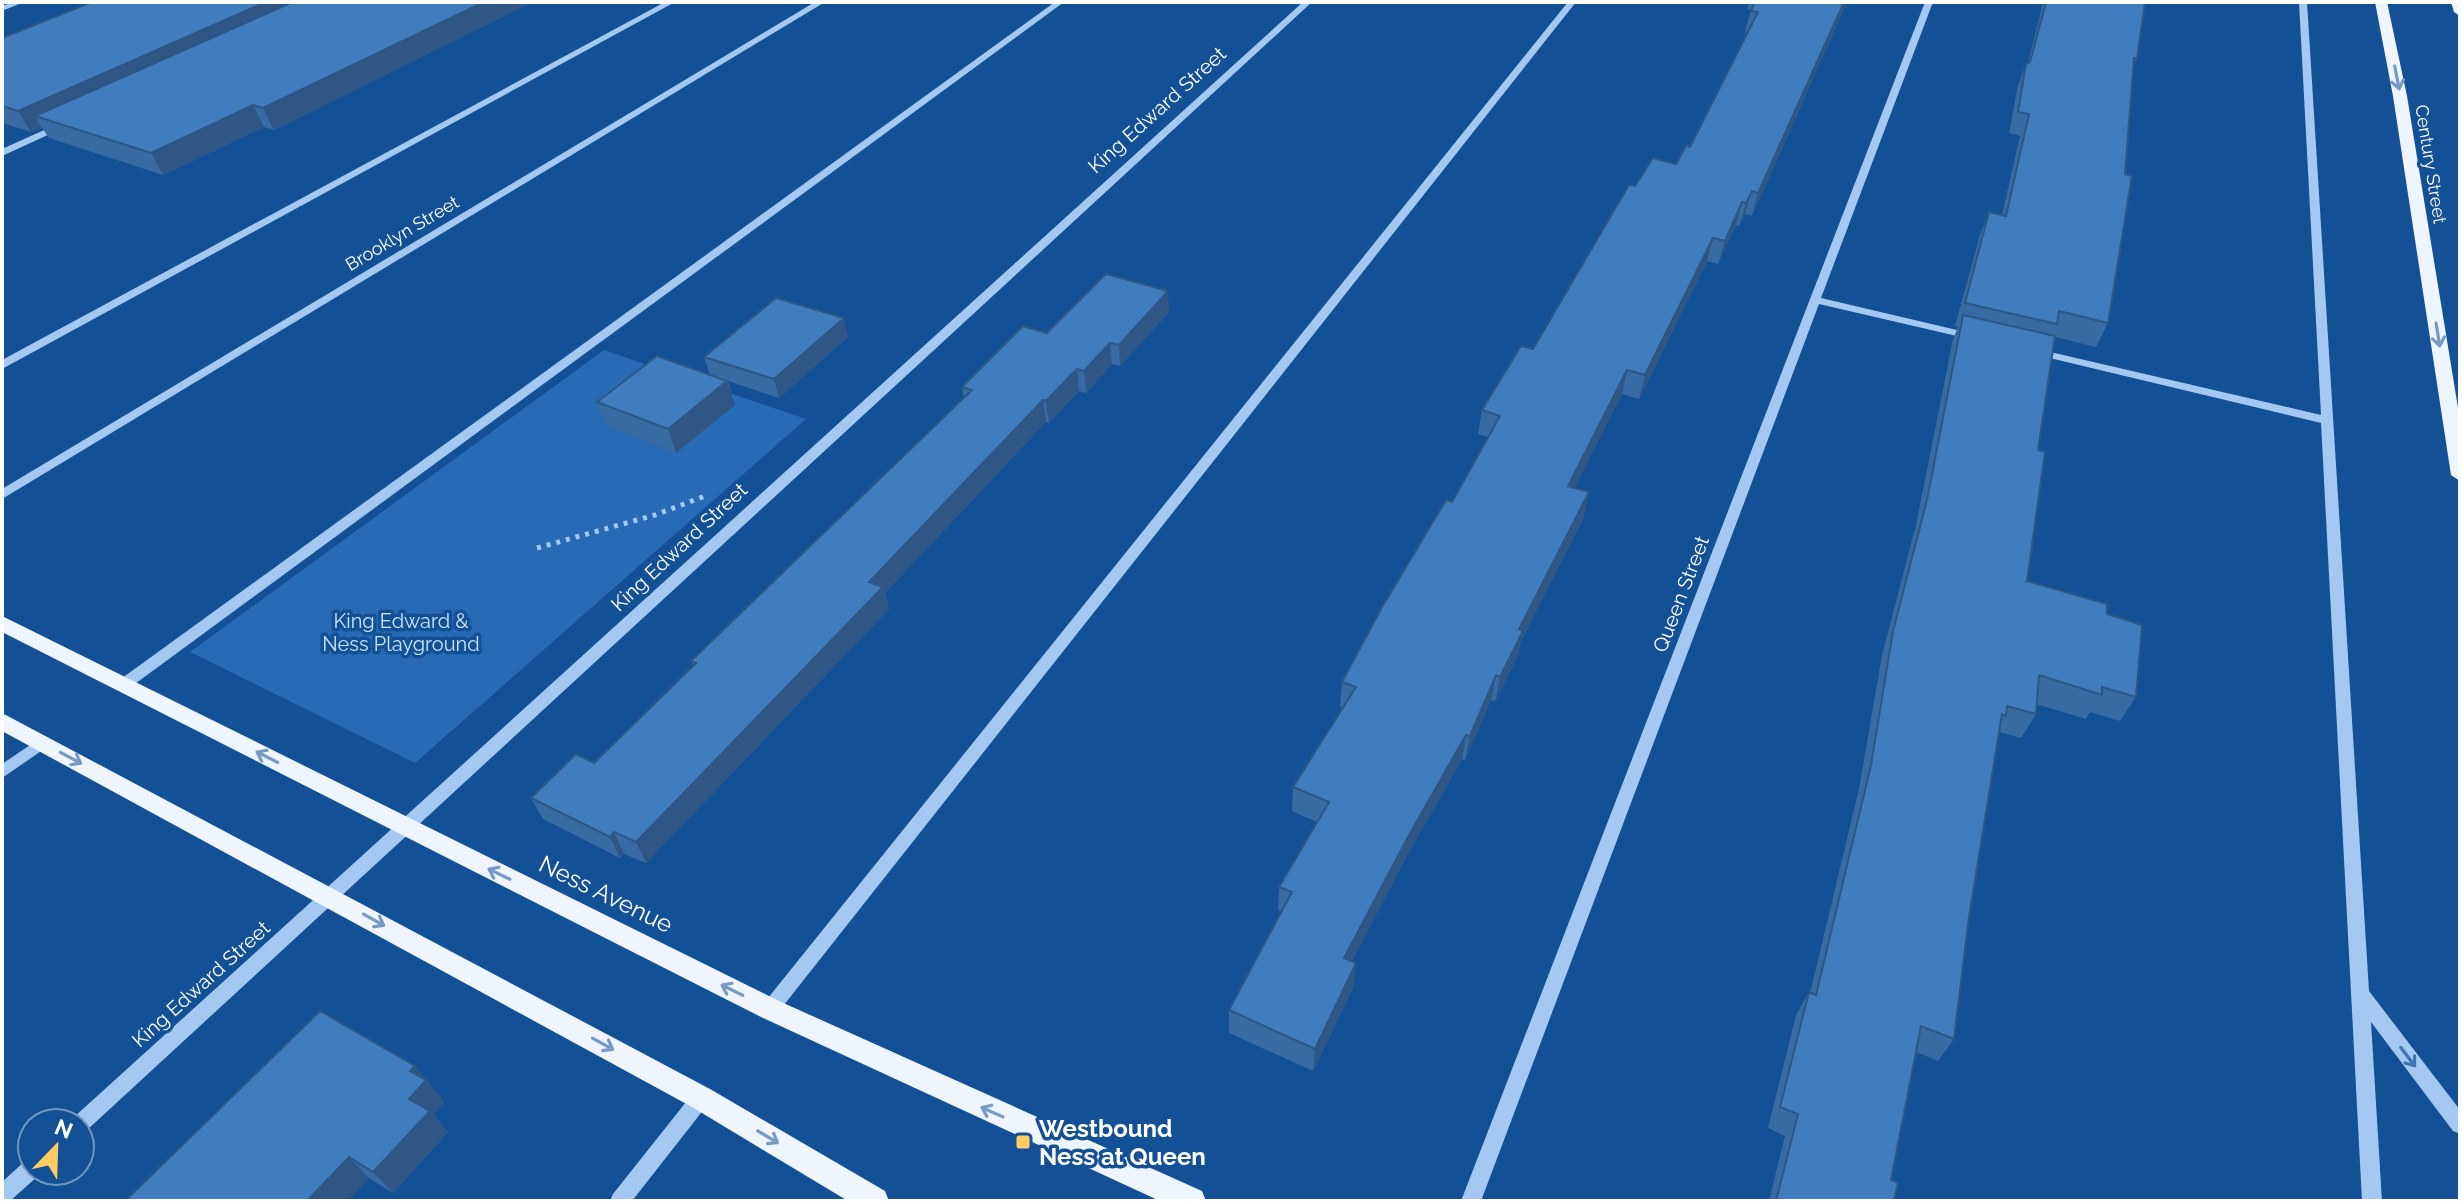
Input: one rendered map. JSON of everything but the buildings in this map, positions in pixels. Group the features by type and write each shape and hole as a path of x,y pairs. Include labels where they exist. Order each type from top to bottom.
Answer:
{"main road":[{"name":"Century Street","path":"2381,2 2400,96 2460,475"},
{"path":"2457,2 2460,12"},
{"name":"Ness Avenue","path":"2,623 770,1009 1192,1201"},
{"path":"2,721 330,895 701,1098 875,1201"}],"street":[{"path":"2,9 20,2"},
{"path":"2,365 671,2"},
{"name":"Brooklyn Street","path":"2,495 821,2"},
{"path":"123,685 1060,2"},
{"name":"King Edward Street","path":"96,1109 1308,2"},
{"path":"770,1009 1572,2"},
{"name":"Queen Street","path":"1471,1201 1929,2"},
{"path":"2303,2 2372,1201"},
{"path":"2,153 75,120"},
{"path":"1815,300 1993,342"},
{"path":"2024,349 2328,421"},
{"path":"2,772 42,743"},
{"path":"2361,995 2460,1125"},
{"path":"620,1201 701,1098"}],"path":[{"path":"537,548 655,515 710,494"}],"green space":[{"name":"King Edward & Ness Playground","path":"604,350 806,419 415,763 190,652"}],"place":[{"name":"Westbound Ness at Queen","path":"1023,1142"}]}
